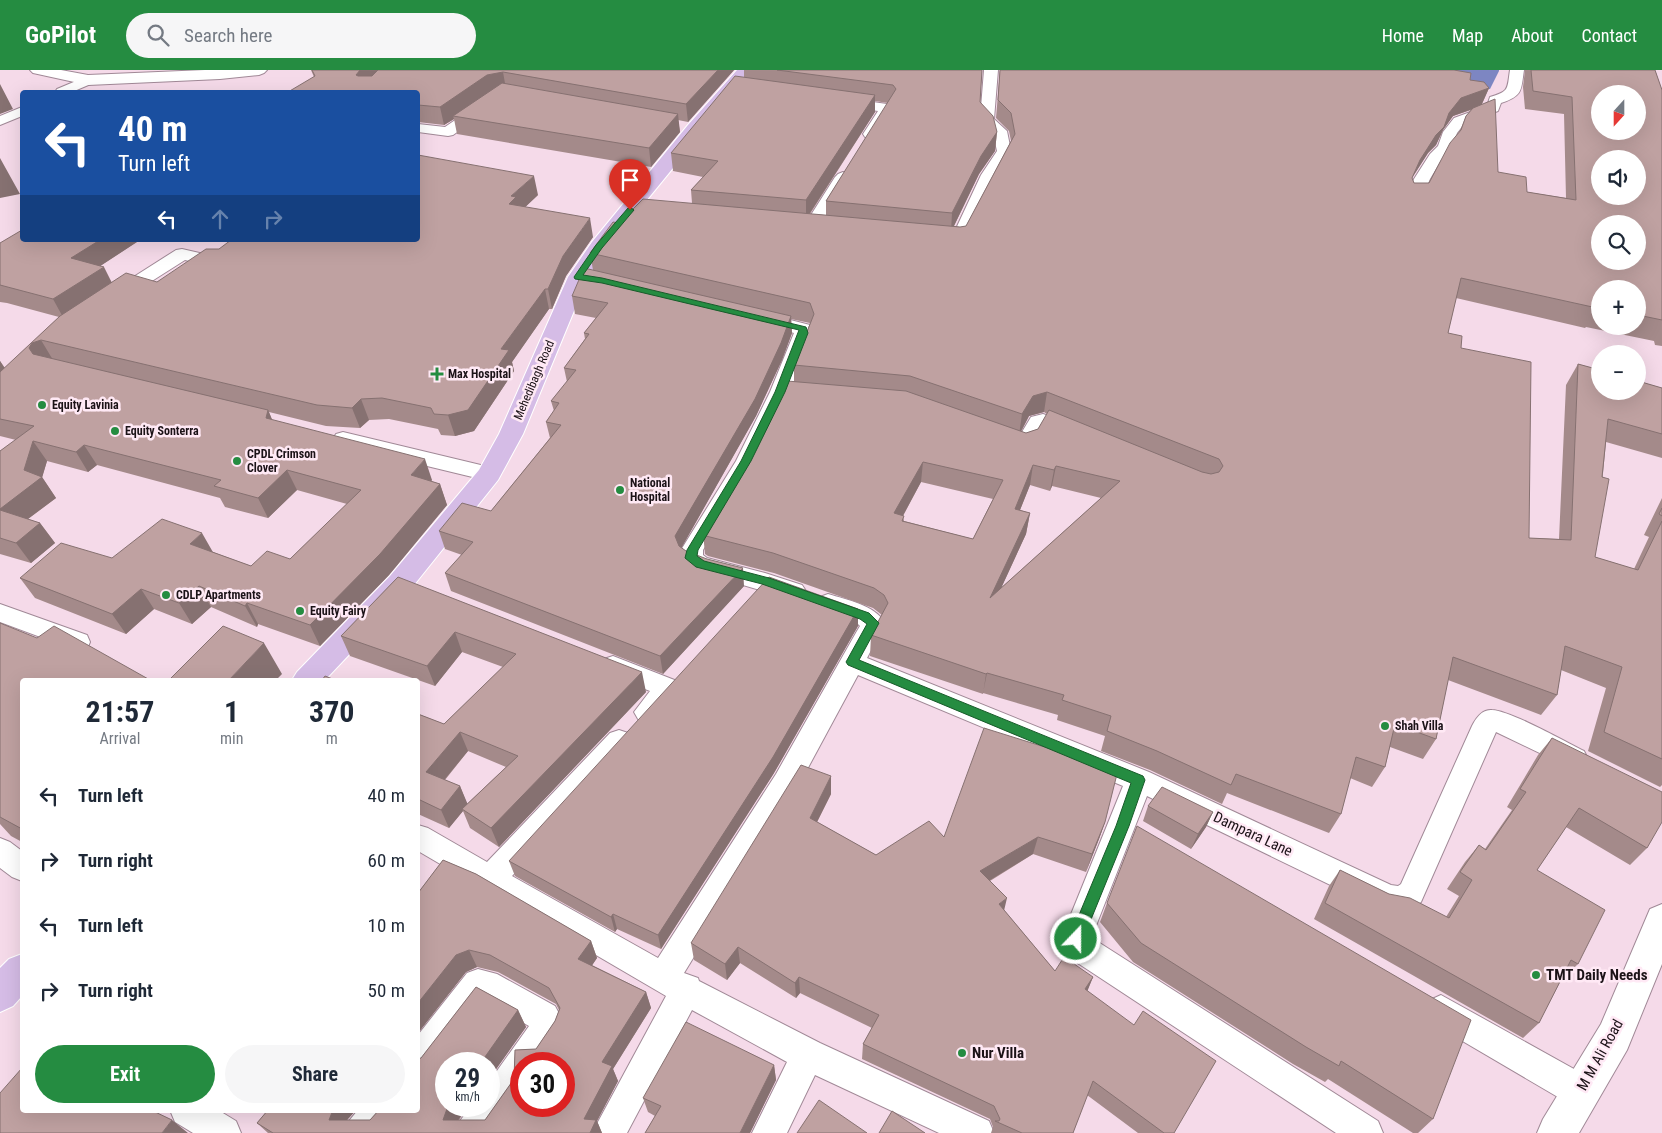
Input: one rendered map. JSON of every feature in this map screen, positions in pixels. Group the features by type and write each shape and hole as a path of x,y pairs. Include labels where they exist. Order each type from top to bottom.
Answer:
{"main road":[{"path":"38,70 88,80 220,74 259,70"},
{"name":"Mehedibagh Road","path":"309,678 410,586 489,474 511,434 578,277 599,246 637,210 684,128 743,82"},
{"name":"M M Ali Road","path":"1557,1133 1580,1091 1614,1037 1662,920"},
{"path":"0,994 20,973"}],"street":[{"path":"925,237 953,240 960,238 989,174 1004,151 1000,131 987,120 991,70"},
{"path":"1414,198 1435,157 1445,148 1450,132 1459,121 1493,108 1495,100 1509,96 1514,91 1517,70"},
{"path":"66,90 88,80"},
{"path":"829,100 887,108 860,150"},
{"path":"420,128 448,132 490,102"},
{"path":"0,122 20,112"},
{"path":"812,226 849,167"},
{"path":"792,225 831,228"},
{"path":"105,303 182,254 220,263 250,242"},
{"path":"578,277 602,280"},
{"path":"609,1133 675,984 873,623 864,616 765,581 700,564 691,558 692,550 746,461 780,392 803,333 803,329 742,313"},
{"path":"780,392 839,398"},
{"path":"991,434 1026,444 1035,424 1043,420 1088,439"},
{"path":"324,434 489,474"},
{"path":"747,601 765,581"},
{"path":"0,613 72,638 96,652"},
{"path":"490,879 675,682 595,659"},
{"path":"852,662 1139,780 1076,939 1084,950 1366,1133"},
{"name":"Dampara Lane","path":"1139,780 1388,898 1402,900 1411,893 1485,726 1491,720 1504,724 1601,772"},
{"path":"1122,826 1148,841"},
{"path":"420,838 675,984 808,1056 977,1133"},
{"path":"0,851 20,866"},
{"path":"420,1055 478,984 486,984 544,1017 549,1025 530,1052"},
{"path":"1416,996 1580,1091"},
{"path":"770,1133 808,1056"},
{"path":"472,1133 510,1081"},
{"path":"191,1113 224,1133"},
{"path":"361,1133 377,1113"}],"water":[{"path":"1418,70 1499,71 1490,89 1473,90"}],"building":[{"path":"312,70 360,70 356,75 372,76 378,70 718,70 686,104 503,72 487,75 440,107 420,105 420,90 291,90 315,76"},
{"path":"777,70 982,70 980,102 993,116 997,132 981,156 952,213 826,201 896,89 893,85"},
{"path":"1000,70 1454,70 1471,73 1470,80 1484,82 1489,88 1461,98 1449,113 1444,127 1436,135 1420,160 1412,178 1414,183 1429,183 1450,143 1461,130 1466,116 1473,108 1495,99 1498,172 1526,177 1527,192 1576,200 1572,97 1533,91 1531,70 1655,70 1662,90 1662,320 1646,317 1646,280 1591,280 1591,307 1461,278 1448,333 1462,336 1461,348 1531,362 1529,538 1571,540 1578,364 1591,368 1591,400 1646,400 1646,383 1662,388 1662,434 1608,419 1602,477 1609,479 1595,557 1638,570 1662,521 1662,759 1604,732 1622,667 1565,646 1557,695 1453,657 1436,739 1395,724 1385,767 1356,757 1341,814 1236,774 1231,785 1157,751 1107,731 1111,716 1062,700 1064,695 986,674 871,635 888,603 884,595 874,588 773,553 706,536 703,530 756,441 787,381 906,391 1026,433 1038,429 1049,410 1202,472 1211,474 1219,472 1223,466 1219,459 1047,392 1033,396 1022,414 910,376 794,365 814,314 810,303 590,253 613,222 619,223 643,199 966,226 1015,134 1011,113 998,100","holes":["923,462 1003,480 973,539 902,521 904,516 894,513","1033,465 1054,470 1056,466 1120,481 990,598 1030,513 1015,509"]},
{"path":"735,76 875,95 806,200 691,190 718,161 671,153"},
{"path":"502,83 678,114 649,148 453,116"},
{"path":"420,155 534,176 511,196 516,197 509,204 590,218 563,256 548,289 545,289 501,349 509,350 468,410 448,415 434,414 431,408 382,398 361,399 352,408 317,405 41,340 32,343 29,348 33,354 268,410 266,418 425,459 411,475 440,484 380,554 310,625 247,603 245,606 199,586 179,603 141,589 112,614 20,578 61,543 112,558 162,519 202,533 190,544 251,566 267,551 290,559 361,490 287,470 258,498 214,486 221,480 84,445 76,452 33,441 24,470 42,477 0,509 0,451 34,426 0,419 0,372 60,316 126,273 157,282 206,249 219,249 228,242 420,242"},
{"path":"20,231 20,242 97,242 71,258 104,267 53,299 0,285 0,243"},
{"path":"584,268 791,316 781,343 755,399 675,536 679,546 686,551 707,559 743,568 660,656 445,573 473,542 439,531 462,503 491,511 561,425 546,422 559,403 551,401 576,370 564,368 589,334 584,333 608,303 572,296"},
{"path":"0,510 40,523 16,543 0,538"},
{"path":"398,577 642,672 491,828 462,809 518,756 460,732 426,772 460,786 441,810 420,800 420,715 444,724 516,654 455,632 427,666 341,636"},
{"path":"769,577 858,609 773,757 658,935 613,914 611,917 509,861"},
{"path":"0,623 37,638 54,626 146,678 20,678 20,828 0,817"},
{"path":"223,626 264,643 231,678 171,678"},
{"path":"984,728 1118,770 1105,822 1092,854 1038,837 980,871 1007,898 999,904 1055,971 1064,957 1093,977 1085,989 1134,1025 1143,1011 1216,1061 1174,1133 1164,1133 1093,1081 1073,1133 1022,1133 995,1121 1000,1119 994,1106 863,1044 879,1015 799,977 795,983 738,947 725,964 691,943 801,765 831,776 810,818 876,855 929,821 944,837"},
{"path":"1552,738 1662,792 1662,822 1647,848 1579,808 1537,870 1605,910 1578,964 1571,960 1539,1023 1325,903 1340,870 1389,894 1410,898 1449,918 1472,880 1460,872 1479,845 1486,850 1526,792 1520,789"},
{"path":"1162,787 1213,812 1198,834 1148,806"},
{"path":"1137,826 1471,1020 1433,1119 1341,1061 1339,1066 1306,1047 1141,943 1107,903"},
{"path":"443,860 476,874 591,941 578,959 646,992 602,1062 612,1066 584,1119 596,1120 590,1133 273,1133 257,1123 265,1113 332,1113 329,1120 370,1120 376,1113 420,1113 420,1058 476,987 518,1010 488,1052 435,1052 435,1117 444,1117 443,1120 485,1120 487,1117 500,1117 500,1099 510,1085 510,1117 575,1117 575,1052 515,1052 515,1050 536,1049 555,1021 560,1008 549,988 490,955 469,950 456,955 420,1000 420,890"},
{"path":"686,1022 774,1065 740,1133 645,1133 661,1106 643,1098"},
{"path":"20,1070 20,1113 157,1113 172,1120 162,1133 0,1133 0,1093"},
{"path":"819,1100 867,1133 797,1133"},
{"path":"892,1111 925,1133 879,1133"}],"place":[{"name":"Max Hospital","path":"437,374"},
{"name":"Equity Lavinia","path":"42,405"},
{"name":"Equity Sonterra","path":"115,431"},
{"name":"CPDL Crimson Clover","path":"237,461"},
{"name":"National Hospital","path":"620,490"},
{"name":"CDLP Apartments","path":"166,595"},
{"name":"Equity Fairy","path":"300,611"},
{"name":"Shah Villa","path":"1385,726"},
{"name":"TMT Daily Needs","path":"1536,975"},
{"name":"Nur Villa","path":"962,1053"}],"route":[{"path":"630,210 599,246 578,277 602,280 798,326 803,329 780,392 746,461 692,550 691,558 700,564 765,581 864,616 873,623 870,632 852,662 1139,780 1076,939"}]}
